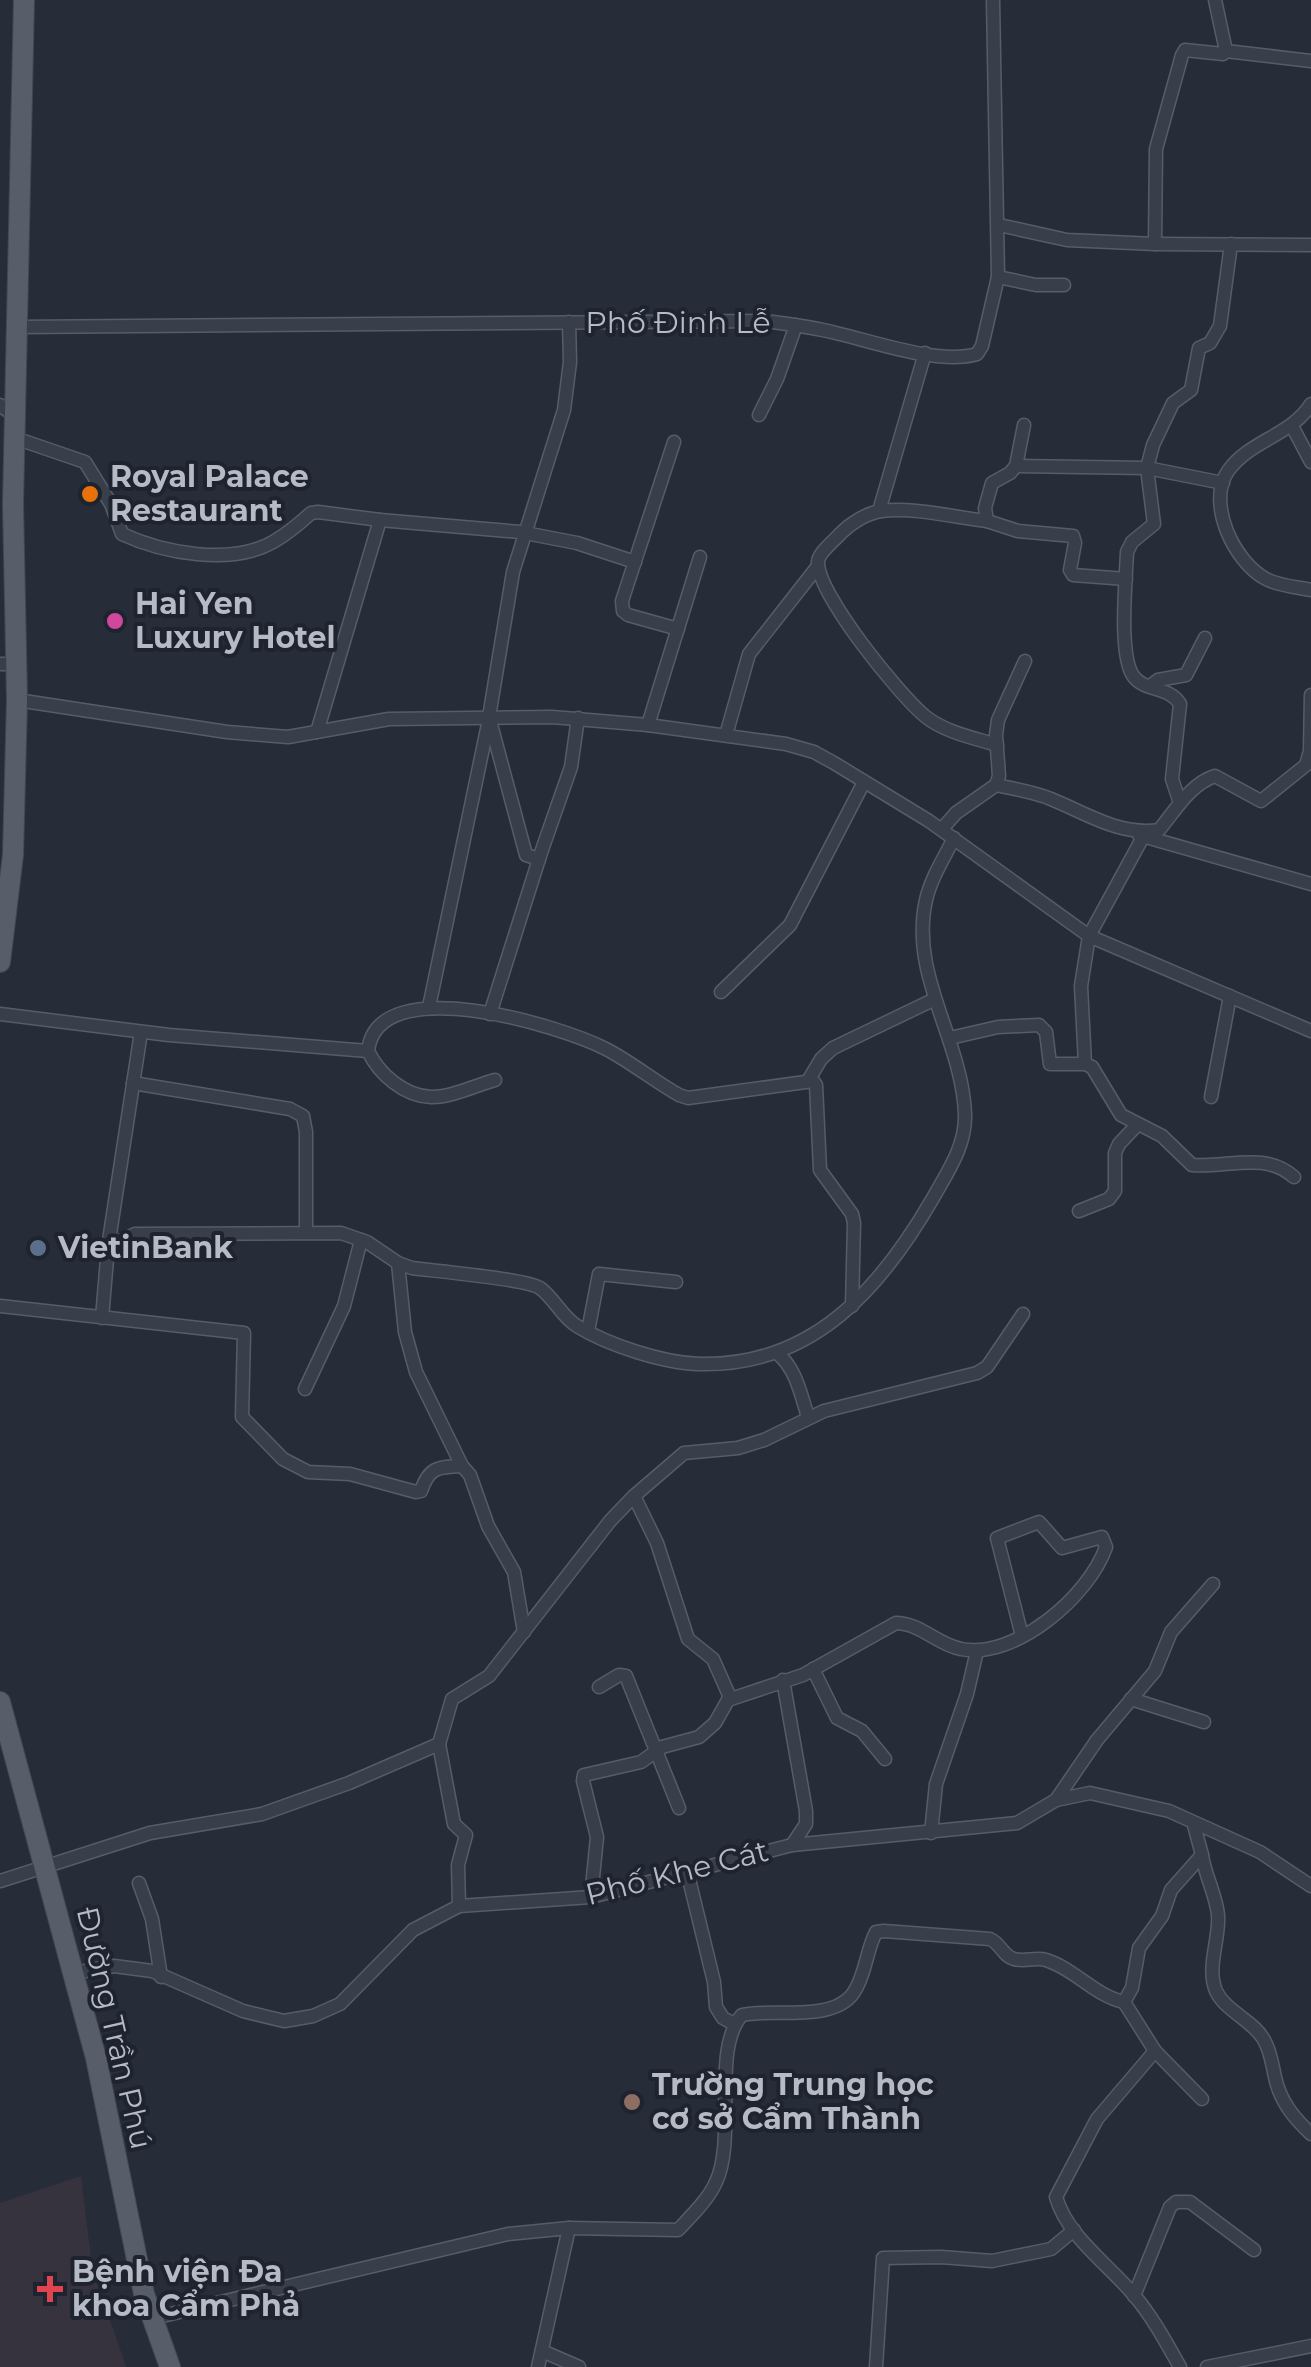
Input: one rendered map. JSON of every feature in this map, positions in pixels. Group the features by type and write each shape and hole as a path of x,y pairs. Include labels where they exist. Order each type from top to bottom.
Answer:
{"main road":[{"path":"0,962 13,855 17,700 8,664 6,504 18,327 10,235 24,0"},
{"name":"Đường Trần Phú","path":"0,1702 96,2058 144,2294 170,2367"}],"street":[{"name":"Phố Đinh Lễ","path":"18,327 748,320 796,324 926,354 977,354 998,277 993,0"},
{"path":"1215,0 1226,51"},
{"path":"1156,244 1156,149 1185,50 1311,62"},
{"path":"999,224 1067,240 1311,245"},
{"path":"1180,803 1172,779 1180,704 1172,694 1134,677 1128,667 1127,552 1132,542 1154,524 1146,468 1173,404 1191,390 1199,348 1210,344 1220,326 1231,244"},
{"path":"998,277 1036,285 1064,285"},
{"path":"429,1007 489,717 513,572 564,410 570,362 568,322"},
{"path":"759,414 777,379 796,324"},
{"path":"878,511 926,354"},
{"path":"1311,404 1292,426 1244,454 1222,483 1222,512 1228,537 1244,562 1266,579 1311,590"},
{"path":"10,420 85,462 110,504 122,534 148,546 182,554 240,553 272,544 318,512 524,532 635,562"},
{"path":"987,521 985,508 992,483 1016,466 1024,425"},
{"path":"1292,426 1311,462"},
{"path":"674,442 622,600 622,612 678,629"},
{"path":"1016,466 1146,468 1222,483"},
{"path":"726,735 749,654 844,530 878,511 987,521 1018,531 1073,536 1070,570 1074,575 1126,579"},
{"path":"317,732 380,520"},
{"path":"822,556 826,590 912,703 942,727 997,745"},
{"path":"648,725 700,558"},
{"path":"1150,686 1158,680 1186,675 1205,638"},
{"path":"942,829 956,813 996,785 998,720 1025,661"},
{"path":"1123,829 1158,830 1180,803 1214,776 1257,801 1290,781 1306,765 1310,751 1311,695"},
{"path":"17,700 226,732 288,737 389,719 578,718 786,744 814,752 942,829 1090,936 1311,1031"},
{"path":"489,717 526,855 539,859"},
{"path":"490,1014 572,767 578,718"},
{"path":"721,992 790,924 864,782"},
{"path":"996,785 1049,798 1143,836 1311,884"},
{"path":"1143,836 1090,936 1081,986 1086,1064 1101,1079 1121,1116 1162,1136 1192,1165 1280,1165 1294,1177"},
{"path":"108,1246 135,1234 342,1233 412,1268 540,1288 572,1323 644,1354 676,1362 731,1363 777,1354 852,1306 876,1284 904,1249 962,1142 965,1116 959,1065 925,965 922,935 926,899 954,838"},
{"path":"1210,1097 1230,996"},
{"path":"808,1081 833,1048 935,999"},
{"path":"495,1080 429,1098 390,1081 376,1068 368,1050 374,1028 387,1018 429,1007 543,1025 605,1049 688,1098 808,1081 816,1085 820,1170 852,1214 854,1224 852,1306"},
{"path":"0,1014 140,1032 368,1050"},
{"path":"950,1038 998,1027 1039,1025 1046,1032 1050,1064 1086,1064"},
{"path":"102,1318 108,1246 140,1032"},
{"path":"133,1083 290,1109 302,1116 306,1132 306,1232"},
{"path":"1080,1211 1109,1199 1115,1191 1115,1153 1137,1125"},
{"path":"305,1389 344,1306 361,1240"},
{"path":"398,1264 405,1332 416,1372 470,1475 488,1526 514,1572 524,1632"},
{"path":"588,1331 599,1274 676,1282"},
{"path":"0,1306 242,1332 246,1341 242,1417 283,1459 308,1472 350,1474 408,1492 421,1491 429,1472 435,1468 462,1466"},
{"path":"459,1906 458,1865 466,1835 454,1824 439,1744 452,1698 489,1676 634,1496 684,1453 738,1448 764,1440 808,1417 977,1373 987,1367 1023,1314"},
{"path":"777,1354 786,1360 795,1378 808,1417"},
{"path":"591,1897 597,1836 584,1775 641,1762 668,1744 700,1737 715,1723 729,1695 713,1660 688,1639 657,1543 634,1496"},
{"path":"728,1700 813,1669 902,1622 959,1649 998,1649 1022,1636 1084,1588 1103,1555 1106,1542 1102,1536 1062,1548 1039,1522 997,1538 1022,1636"},
{"name":"Phố Khe Cát","path":"74,1973 114,1966 152,1971 243,2012 284,2021 312,2016 340,2004 413,1930 459,1906 591,1897 792,1845 1017,1823 1056,1800 1077,1767 1155,1671 1171,1632 1213,1584"},
{"path":"931,1833 936,1784 967,1694 977,1651"},
{"path":"813,1669 838,1718 862,1731 885,1759"},
{"path":"598,1687 619,1675 626,1676 678,1808"},
{"path":"783,1680 806,1812 806,1824 792,1845"},
{"path":"1132,1699 1204,1722"},
{"path":"0,1880 150,1834 262,1814 349,1783 439,1744"},
{"path":"1077,1767 1081,1783 1090,1793"},
{"path":"1056,1800 1090,1793 1145,1803 1260,1852 1311,1886"},
{"path":"1194,1824 1204,1873 1218,1913 1213,1950 1214,1988 1263,2037 1280,2097 1292,2116 1311,2134"},
{"path":"1124,2002 1132,1988 1139,1948 1162,1916 1171,1890 1202,1855"},
{"path":"687,1871 714,1982 716,2007 723,2018 734,2024"},
{"path":"139,1883 152,1918 161,1977"},
{"path":"154,2318 508,2234 569,2228 678,2230 716,2183 723,2161 729,2046 734,2024 742,2015 754,2012 799,2014 847,2001 857,1988 870,1942 876,1932 884,1930 990,1939 1014,1960 1046,1960 1104,1996 1124,2002 1155,2051 1202,2099"},
{"path":"1155,2051 1096,2120 1056,2197 1074,2230 1134,2296 1180,2367"},
{"path":"1134,2296 1170,2207 1176,2202 1190,2202 1254,2250"},
{"path":"538,2367 569,2228"},
{"path":"876,2367 883,2258 992,2261 1050,2249 1074,2230"},
{"path":"1207,2367 1311,2346"},
{"path":"542,2351 580,2367"}],"shaded area":[{"name":"Bệnh viện Đa khoa Cẩm Phả","path":"81,2176 92,2266 126,2367 0,2367 0,2203"}],"place":[{"name":"Royal Palace Restaurant","path":"90,494"},
{"name":"Hai Yen Luxury Hotel","path":"115,621"},
{"name":"VietinBank","path":"38,1248"},
{"name":"Trường Trung học cơ sở Cẩm Thành","path":"632,2102"},
{"name":"Bệnh viện Đa khoa Cẩm Phả","path":"50,2289"}]}
